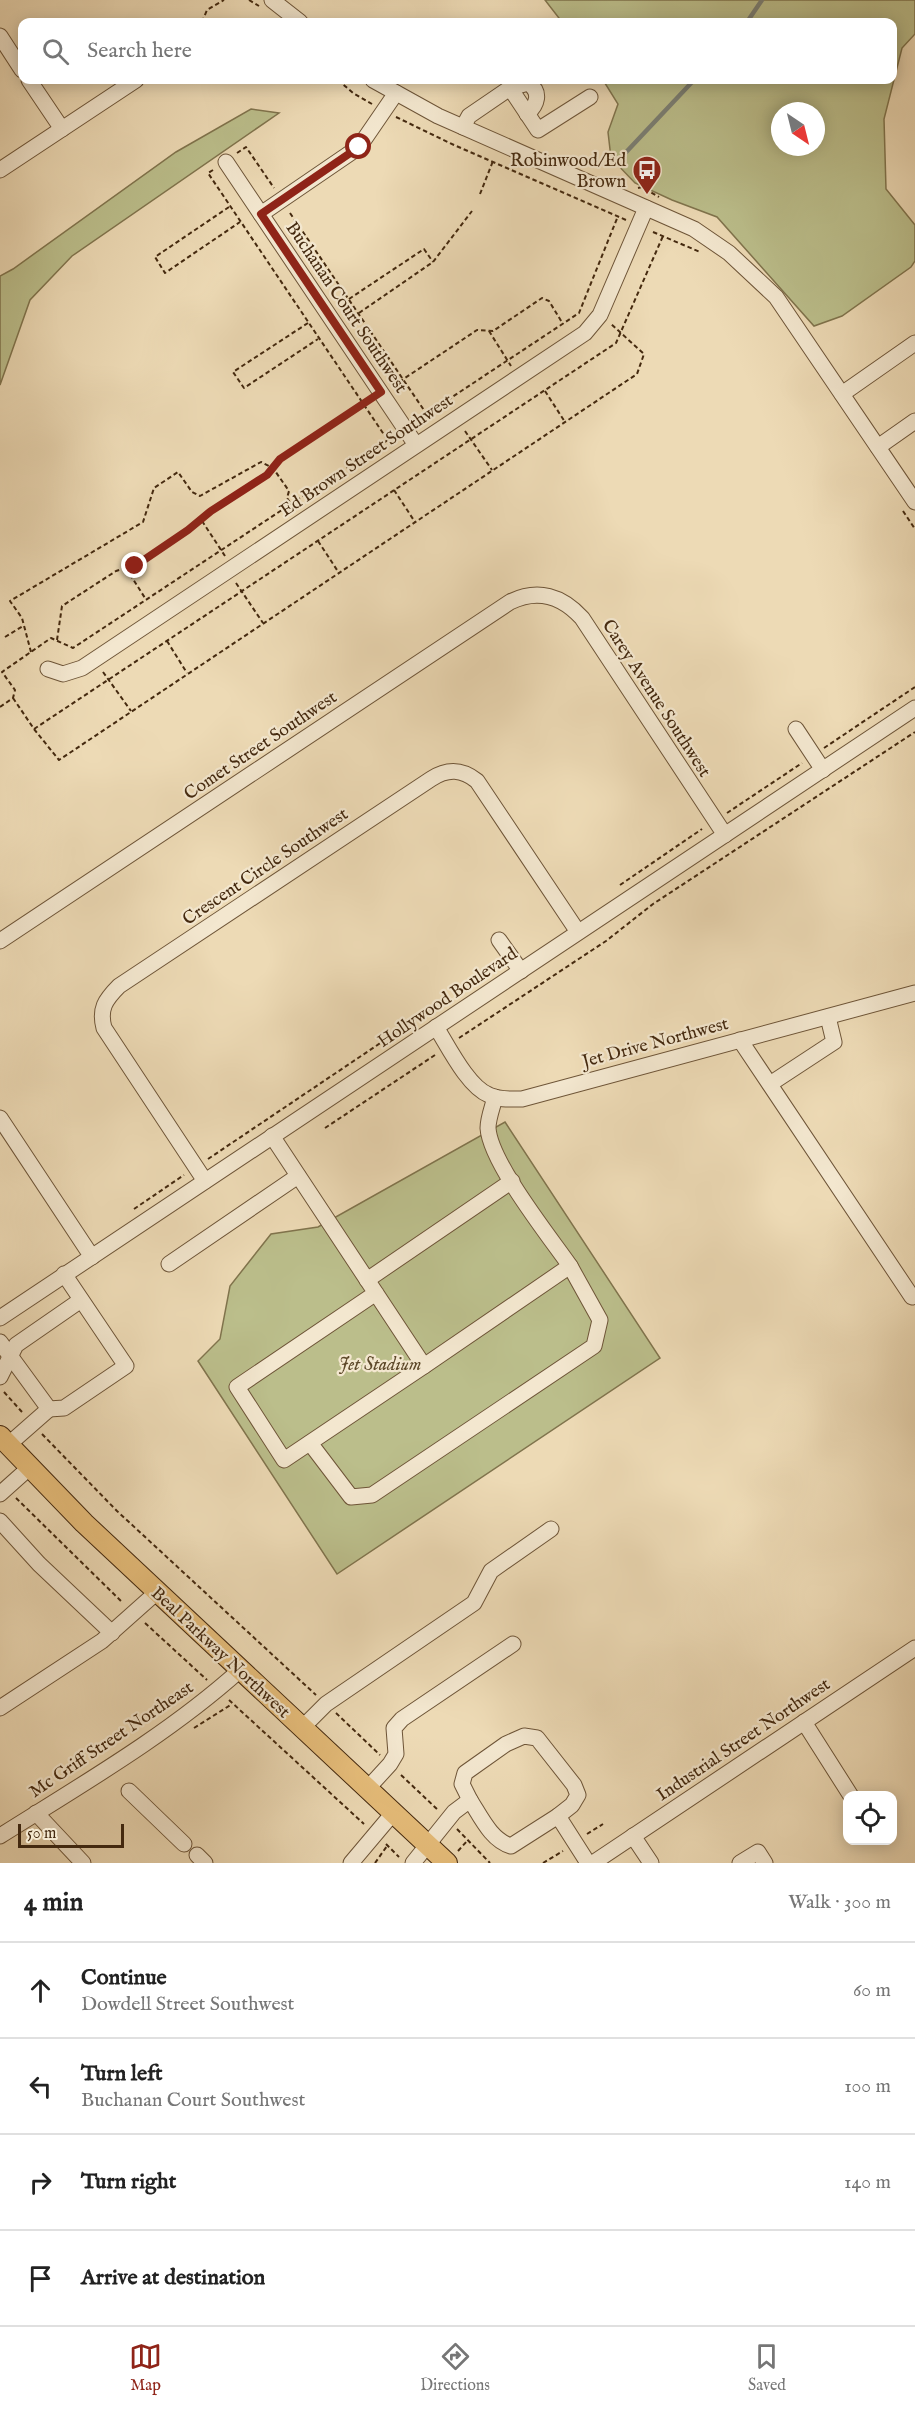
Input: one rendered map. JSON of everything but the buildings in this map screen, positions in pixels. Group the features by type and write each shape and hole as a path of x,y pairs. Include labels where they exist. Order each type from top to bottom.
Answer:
{"main road":[{"name":"Beal Parkway Northwest","path":"4,1440 84,1523 447,1863"}],"street":[{"path":"272,0 295,18"},
{"path":"0,36 18,64"},
{"path":"32,84 62,129"},
{"path":"0,170 130,84"},
{"path":"380,84 463,127 694,229 729,253 768,288 878,447 911,500"},
{"path":"463,127 469,116 510,88 524,84"},
{"path":"530,84 534,86 537,98 536,106 527,114 538,130 590,97"},
{"path":"261,214 359,147 396,93"},
{"name":"Buchanan Court Southwest","path":"226,162 416,445"},
{"name":"Ed Brown Street Southwest","path":"48,669 63,674 82,668 95,660 585,333 600,315 646,208"},
{"path":"842,394 915,343"},
{"path":"878,447 915,421"},
{"name":"Comet Street Southwest","path":"0,941 510,602 530,594 546,595"},
{"name":"Carey Avenue Southwest","path":"546,595 566,602 582,618 724,835"},
{"name":"Hollywood Boulevard","path":"0,1318 915,708"},
{"path":"796,729 823,770"},
{"name":"Crescent Circle Southwest","path":"205,1181 104,1028 102,1018 106,999 129,980 436,776 451,771 460,771 477,781 579,932"},
{"path":"499,940 521,971"},
{"name":"Jet Drive Northwest","path":"495,1097 522,1099 915,993"},
{"path":"770,1084 834,1042 828,1017"},
{"path":"310,1443 351,1497 372,1495 594,1346 600,1320 570,1266 512,1181 492,1146 488,1126 495,1097 478,1088 436,1028"},
{"path":"740,1040 912,1297"},
{"path":"0,1118 92,1257"},
{"path":"272,1136 424,1366"},
{"path":"169,1264 298,1176"},
{"path":"367,1280 512,1181"},
{"path":"376,1293 237,1387 284,1460 570,1266"},
{"path":"4,1440 32,1424 49,1409 64,1408 126,1366 64,1275"},
{"path":"0,1377 16,1345 81,1299"},
{"path":"0,1342 49,1409"},
{"path":"3,1491 29,1468"},
{"path":"0,1521 39,1564 112,1633"},
{"path":"303,1727 326,1704 474,1603 491,1571 551,1529"},
{"path":"0,1708 112,1633 157,1592"},
{"path":"368,1788 396,1754 394,1728 402,1719 513,1644"},
{"name":"Industrial Street Northwest","path":"591,1863 915,1648"},
{"name":"Mc Griff Street Northeast","path":"0,1836 180,1719 240,1670"},
{"path":"804,1722 848,1791"},
{"path":"524,1736 537,1738 574,1785 578,1795 572,1805 558,1816 511,1846 501,1843 470,1800 462,1784 465,1773 506,1744 524,1736"},
{"path":"129,1791 184,1844"},
{"path":"413,1863 448,1819 470,1800"},
{"path":"351,1863 394,1812"},
{"path":"36,1813 83,1863"},
{"path":"558,1816 591,1863"},
{"path":"633,1836 651,1863"},
{"path":"740,1863 758,1852 765,1863"}],"path":[{"path":"204,18 207,10 224,0"},
{"path":"343,84 353,93 430,135 709,256"},
{"path":"480,194 493,162"},
{"path":"230,207 155,257 165,273 240,222"},
{"path":"358,314 433,262 472,211"},
{"path":"0,707 13,699 15,690 2,672 51,638 73,648 579,313 618,216"},
{"path":"34,729 616,343 663,236"},
{"path":"349,299 424,249 433,262"},
{"path":"57,640 62,606 116,571 135,566 188,530 211,511 267,475 280,459 477,330 493,331 542,298 549,301 563,324"},
{"path":"13,699 59,760 637,374 644,354 600,315"},
{"path":"308,322 233,372 244,388 319,338"},
{"path":"489,331 519,377"},
{"path":"544,390 565,422"},
{"path":"456,418 492,470"},
{"path":"31,652 22,618 10,601 143,522 154,488 178,472 192,492 200,496 261,462 273,468 290,491 287,498 291,504"},
{"path":"394,490 415,522"},
{"path":"911,500 915,529"},
{"path":"318,541 339,573"},
{"path":"126,568 146,599"},
{"path":"5,637 23,626"},
{"path":"166,641 188,673"},
{"path":"95,660 131,711"},
{"path":"325,1128 448,1046 474,1026 606,941 653,904 915,732"},
{"path":"0,1388 124,1518 390,1764 490,1863"},
{"path":"3,1491 405,1863"},
{"path":"375,1863 387,1846"}],"green space":[{"path":"545,0 915,0 915,34 902,48 897,68 897,18 559,18"},
{"path":"606,84 893,84 884,119 886,189 915,225 915,261 911,267 842,316 814,326 717,217 635,183 611,158 608,132 618,104"},
{"path":"251,109 279,113 72,256 30,300 0,385 0,276 176,152"},
{"name":"Jet Stadium","path":"505,1122 660,1358 337,1574 198,1361 220,1339 230,1286 271,1234 318,1227"}],"waterway":[{"path":"750,18 762,0"},
{"path":"614,165 690,84"}],"place":[{"name":"Robinwood/Ed Brown","path":"647,196"}],"route":[{"path":"135,566 188,530 211,511 267,475 280,459 381,392 261,214 359,147"}]}
